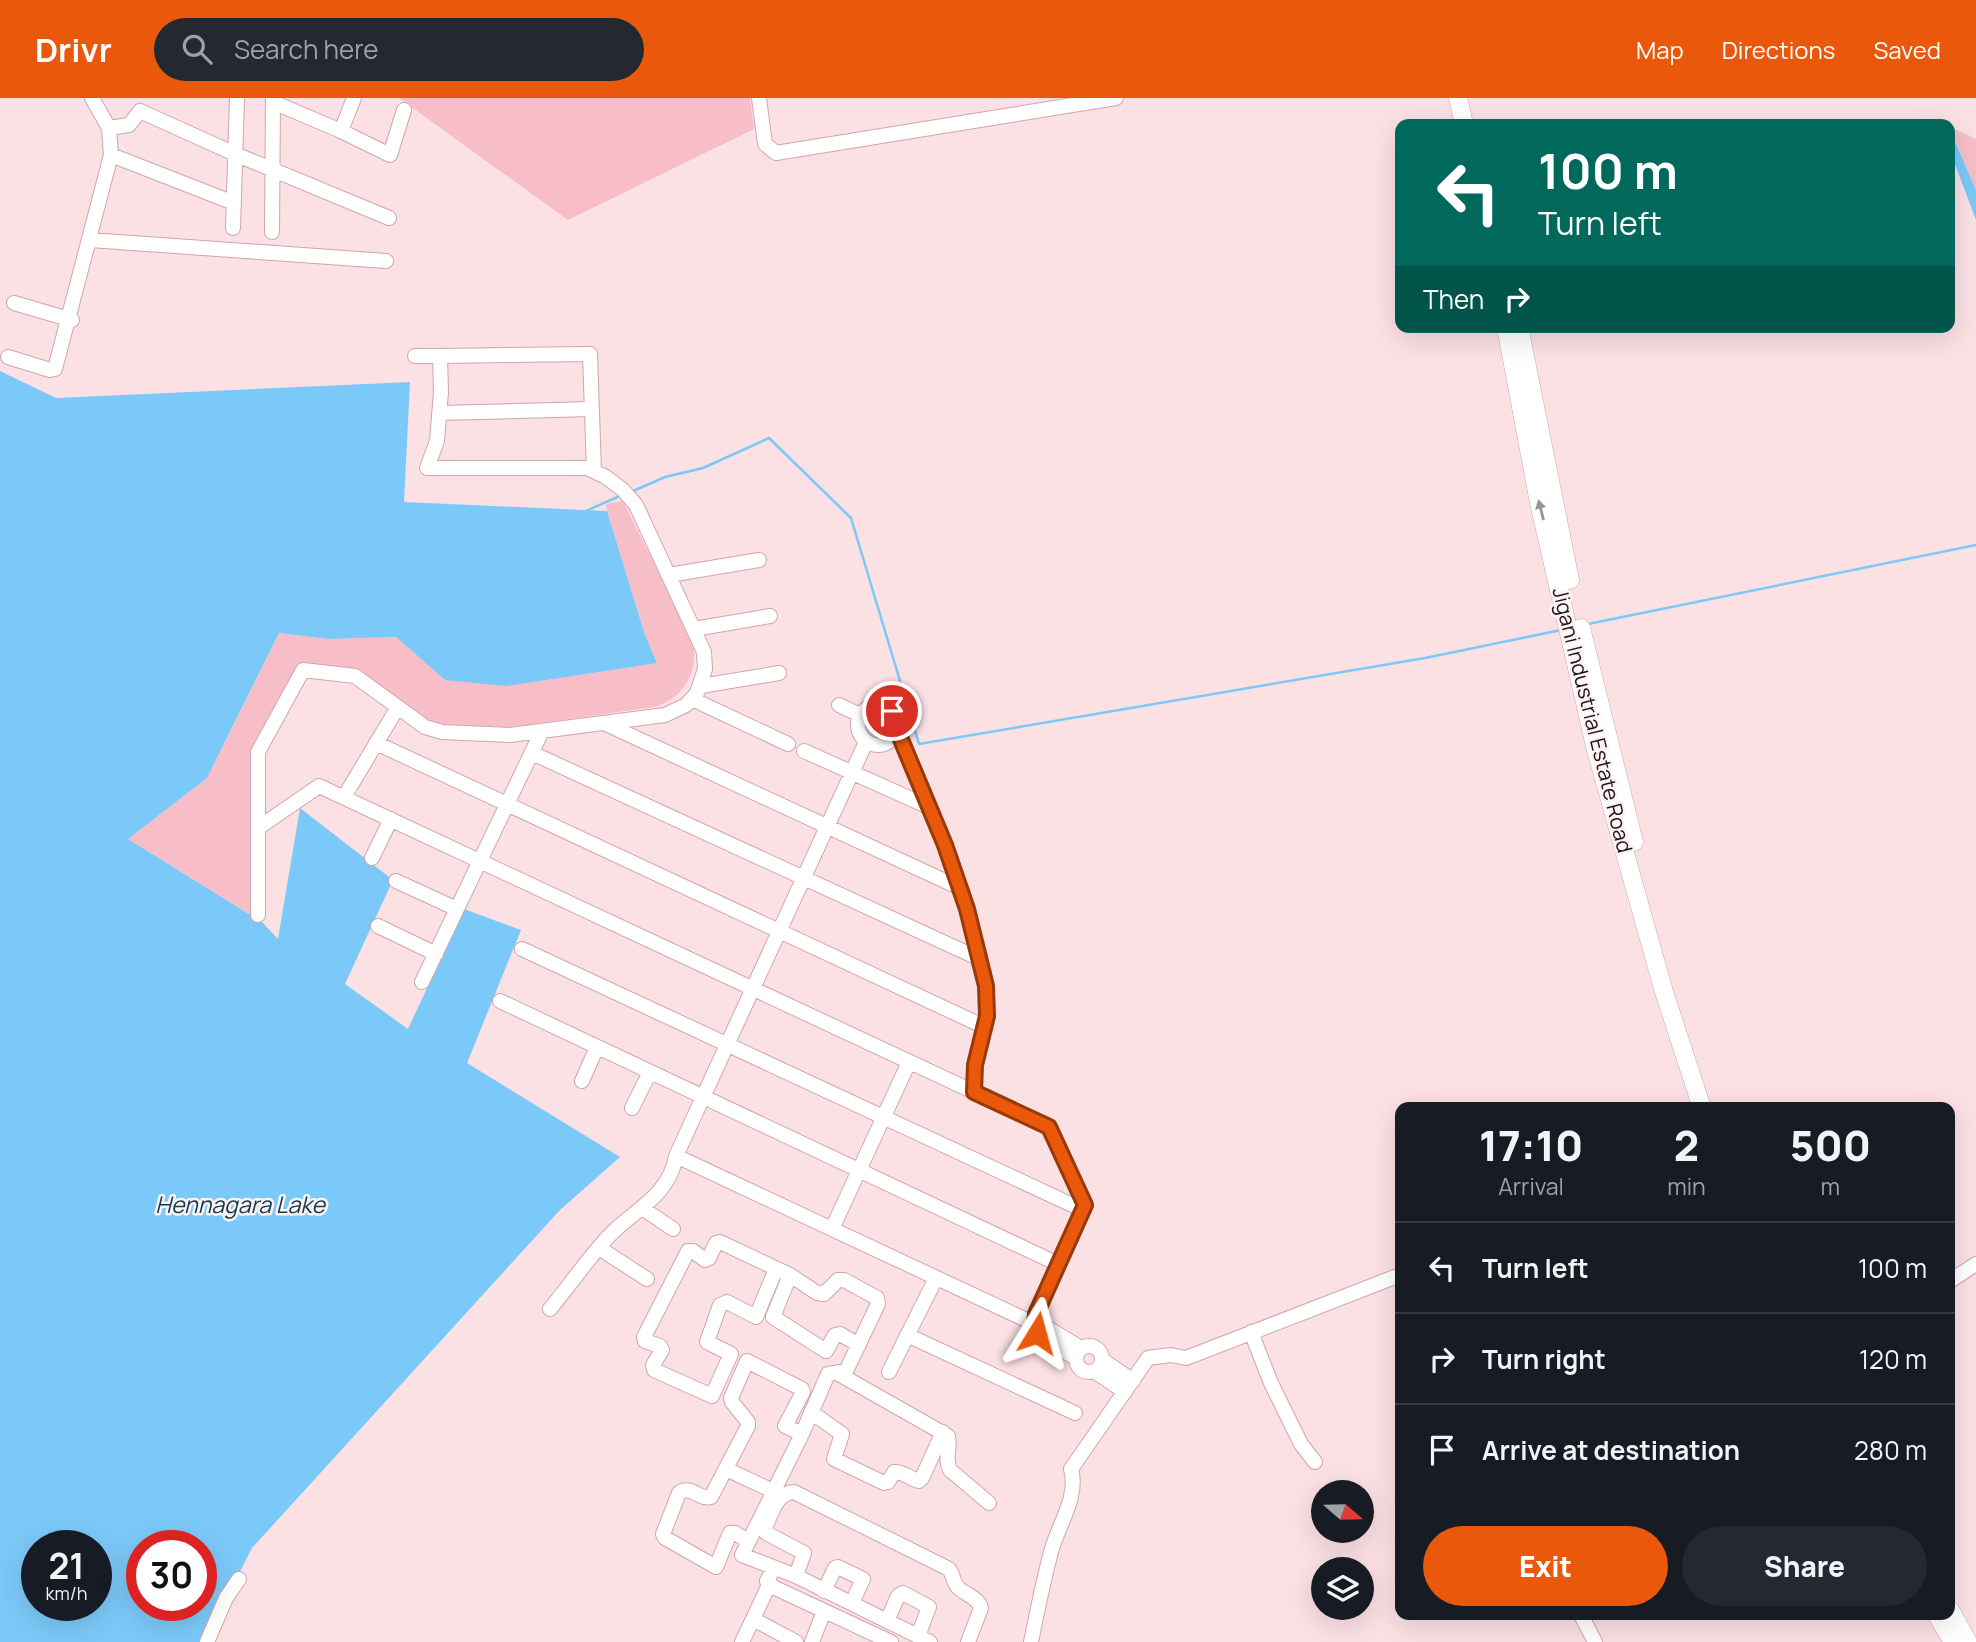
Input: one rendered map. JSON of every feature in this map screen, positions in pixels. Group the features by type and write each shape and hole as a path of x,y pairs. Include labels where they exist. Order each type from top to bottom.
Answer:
{"main road":[{"path":"1458,98 1463,119"},
{"path":"1469,98 1474,119"},
{"name":"Jigani Industrial Estate Road","path":"1507,333 1538,499 1709,1102"},
{"name":"Jigani Industrial Estate Road","path":"1520,333 1596,750 1664,992 1700,1102"},
{"path":"1940,1620 1954,1642"},
{"path":"1955,1620 1968,1642"}],"street":[{"path":"8,357 55,369 111,155 109,128 92,98"},
{"path":"233,228 237,98"},
{"path":"341,131 354,98"},
{"path":"759,98 765,144 776,153 1116,98"},
{"path":"272,232 273,100 390,155 404,110"},
{"path":"109,128 129,125 140,111 389,218"},
{"path":"111,155 234,203"},
{"path":"90,240 386,261"},
{"path":"14,303 70,319"},
{"path":"415,356 590,354 594,471"},
{"path":"258,915 258,752 303,670 355,676 425,727 442,732 510,735 665,715 680,709 692,699 701,685 705,660 694,629 636,505 615,483 587,468 427,468 437,441 440,356"},
{"path":"439,413 592,409"},
{"path":"669,575 759,560"},
{"path":"694,629 770,616"},
{"path":"701,685 779,673"},
{"path":"692,699 788,744"},
{"path":"839,705 860,715"},
{"path":"897,730 893,739 874,746 866,742 857,727 860,715 867,708 883,706 895,715 897,730 960,888 987,995 985,1027 975,1065 974,1092"},
{"path":"344,797 398,707"},
{"path":"604,723 960,888"},
{"path":"422,982 542,731"},
{"path":"550,1310 609,1236 665,1186 676,1156 866,742"},
{"path":"376,743 985,1027"},
{"path":"804,751 929,807"},
{"path":"532,753 979,959"},
{"path":"258,828 319,786 1049,1127 1085,1205 1036,1314 1035,1325 1040,1336 1079,1353"},
{"path":"372,858 391,819"},
{"path":"396,881 457,908"},
{"path":"378,926 436,954"},
{"path":"522,949 1083,1210"},
{"path":"500,1001 1058,1264"},
{"path":"582,1081 597,1047"},
{"path":"832,1229 909,1062"},
{"path":"632,1108 650,1072"},
{"path":"676,1156 1035,1325"},
{"path":"642,1208 673,1229"},
{"path":"731,1354 712,1396 654,1370 653,1365 662,1350 660,1346 645,1341 644,1337 688,1251 693,1251 705,1260 716,1243 720,1242 783,1272 817,1293 824,1294 838,1280 844,1280 877,1298 878,1304 846,1371 828,1374 802,1434 741,1555 796,1576 824,1591 852,1603 881,1618 924,1639 929,1607 903,1593 898,1596 881,1618 869,1632"},
{"path":"599,1248 647,1279"},
{"path":"1955,1278 1976,1264"},
{"path":"783,1272 773,1317 826,1350 835,1335 841,1334 859,1345"},
{"path":"783,1272 756,1317 727,1302 720,1305 706,1338 707,1342 802,1389 803,1392 785,1426 802,1434"},
{"path":"1031,1642 1051,1549 1072,1493 1071,1469 1148,1358 1171,1355 1186,1358 1395,1277"},
{"path":"889,1372 936,1278"},
{"path":"1251,1332 1270,1383 1301,1444 1315,1462"},
{"path":"907,1335 1074,1413"},
{"path":"1087,1346 1095,1347 1101,1352 1098,1366 1088,1372 1081,1369 1079,1353 1087,1346"},
{"path":"747,1361 731,1398 748,1426 709,1499 683,1489 663,1534 665,1538 716,1567 730,1533 748,1541"},
{"path":"1098,1366 1129,1386"},
{"path":"837,1373 948,1436 950,1444 947,1463 950,1470 989,1503"},
{"path":"811,1412 842,1434 834,1459 884,1483 888,1482 894,1472 899,1471 911,1479 922,1479 943,1432"},
{"path":"726,1469 773,1490"},
{"path":"796,1576 804,1553 766,1533 765,1528 781,1495 787,1492 794,1492 949,1569 956,1585 980,1603 981,1608 968,1642"},
{"path":"824,1591 838,1567 863,1579 852,1603"},
{"path":"742,1642 769,1585 767,1577 773,1569"},
{"path":"206,1642 226,1598 239,1579"},
{"path":"769,1585 889,1642"},
{"path":"812,1642 824,1611"},
{"path":"753,1619 796,1642"},
{"path":"1584,1620 1595,1642"}],"shaded area":[{"path":"399,98 750,98 754,129 568,220"},
{"path":"1955,129 1976,139 1976,190 1955,139"},
{"path":"623,501 692,640 694,662 691,672 687,682 674,697 654,707 512,727 443,725 418,716 362,672 300,666 257,749 253,916 128,839 207,778 279,633 328,639 396,637 445,680 657,663 645,635 607,511 606,504"}],"water":[{"path":"1955,141 1976,190 1976,220 1955,164"},
{"name":"Hennagara Lake","path":"0,371 56,398 410,382 404,502 607,511 645,635 657,663 506,686 445,680 396,637 328,639 279,633 207,778 128,839 262,922 278,939 300,808 393,880 345,984 408,1029 464,909 521,930 467,1063 620,1157 560,1210 252,1548 217,1617 217,1530 126,1530 126,1621 215,1621 204,1642 0,1642"}],"waterway":[{"path":"631,492 665,477 703,468 769,438 851,518 919,744 1425,658 1561,630"},
{"path":"586,511 622,495"},
{"path":"1588,624 1976,545"}],"route":[{"path":"892,711 967,909 986,986 987,1016 975,1065 974,1092 1049,1127 1085,1205 1036,1314 1037,1333"}]}
